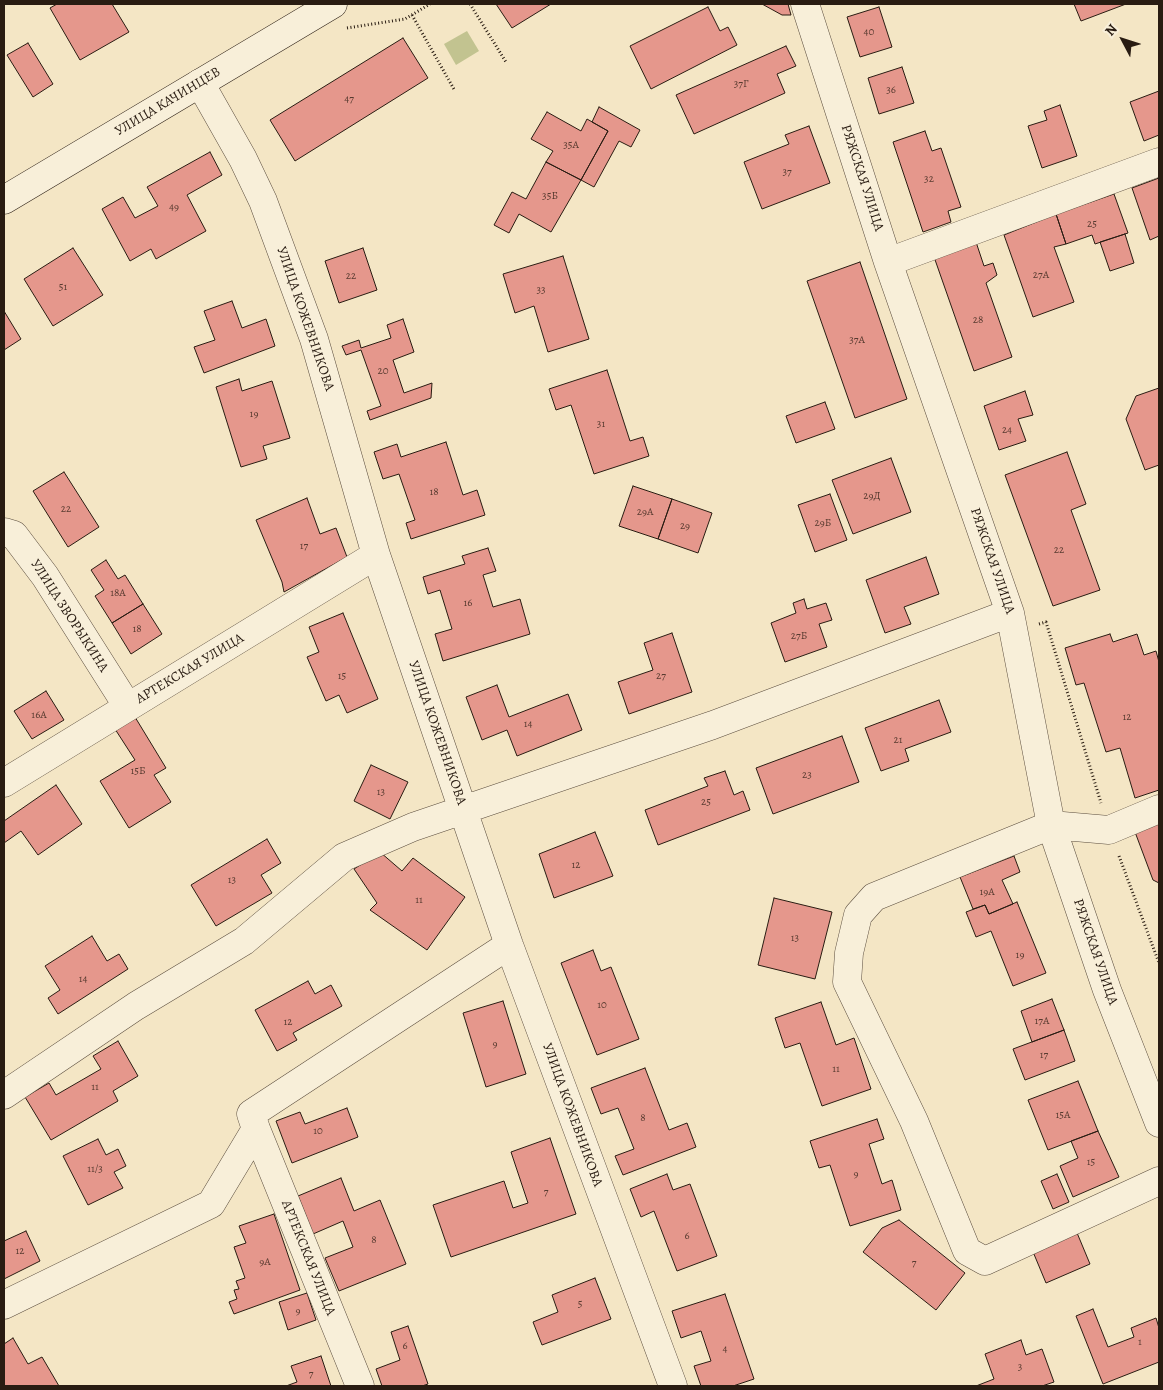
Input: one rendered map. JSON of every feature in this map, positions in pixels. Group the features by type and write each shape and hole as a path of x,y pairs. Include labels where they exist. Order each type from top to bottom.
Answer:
{"street":[{"name":"УЛИЦА КАЧИНЦЕВ","path":"4,200 334,4"},
{"name":"РЯЖСКАЯ УЛИЦА","path":"805,4 888,262 1012,621 1051,825 1107,990 1159,1123"},
{"name":"УЛИЦА КОЖЕВНИКОВА","path":"200,83 243,159 263,201 314,339 376,555 509,945 672,1386"},
{"path":"888,262 1159,162"},
{"name":"УЛИЦА ЗВОРЫКИНА","path":"4,532 14,535 45,576 128,707"},
{"name":"АРТЕКСКАЯ УЛИЦА","path":"4,783 376,555"},
{"path":"4,1095 136,1006 244,941 344,856 413,827 1012,621"},
{"path":"1159,810 1109,830 1051,825 874,897 858,914 849,953 847,982 914,1122 967,1251 985,1261 1159,1181"},
{"path":"4,1305 211,1204 256,1129 251,1114 509,945"},
{"name":"АРТЕКСКАЯ УЛИЦА","path":"256,1129 360,1386"}],"path":[{"path":"470,4 506,62"},
{"path":"412,15 455,91"},
{"path":"1012,621 1046,622 1109,830 1159,963"}],"green space":[{"path":"467,31 479,51 456,65 444,44"}],"building":[{"path":"57,4 112,4 129,32 80,60 50,8"},
{"path":"496,4 551,4 512,28"},
{"path":"762,4 788,4 791,15 782,15"},
{"path":"1074,4 1126,4 1081,21"},
{"path":"708,7 720,31 728,27 737,45 651,89 630,46"},
{"path":"879,7 892,47 860,57 847,17"},
{"path":"403,38 428,78 295,161 270,120"},
{"path":"28,43 53,84 33,97 7,55"},
{"path":"786,46 796,66 777,74 785,93 694,134 676,95"},
{"path":"902,67 914,103 879,114 868,78"},
{"path":"1159,91 1159,135 1144,141 1130,102"},
{"path":"1060,105 1077,156 1042,168 1028,126 1047,120 1044,111"},
{"path":"599,107 640,130 631,147 619,141 594,187 581,180 608,131 592,122"},
{"path":"547,112 581,131 587,119 608,131 581,180 546,162 553,151 531,139"},
{"path":"809,126 830,183 762,209 744,162 789,144 785,135"},
{"path":"925,131 932,151 941,148 961,207 948,211 951,222 923,232 893,142"},
{"path":"210,152 222,175 187,195 206,231 156,259 151,249 130,261 102,209 123,197 135,218 158,206 147,187"},
{"path":"546,162 581,180 551,232 519,214 509,233 494,225 512,192 526,199"},
{"path":"1159,178 1159,236 1150,240 1132,188"},
{"path":"1114,194 1128,233 1095,244 1092,235 1066,244 1056,214"},
{"path":"1056,214 1066,244 1054,247 1074,302 1033,317 1004,235"},
{"path":"1125,234 1134,263 1110,271 1100,242"},
{"path":"975,239 984,266 993,263 997,275 986,283 1012,357 974,371 933,254"},
{"path":"73,248 103,295 53,326 24,279"},
{"path":"363,248 377,290 339,303 325,261"},
{"path":"563,256 589,339 548,352 534,306 515,313 503,274"},
{"path":"860,262 907,399 855,418 807,281"},
{"path":"232,301 242,328 266,319 275,346 204,373 194,347 215,340 204,311"},
{"path":"4,311 21,339 4,350"},
{"path":"403,319 414,352 393,360 404,393 432,383 431,398 370,420 367,411 381,406 361,350 346,355 342,346 359,340 361,348 391,338 387,325"},
{"path":"607,370 630,441 643,437 649,456 594,474 571,405 556,410 549,389"},
{"path":"239,379 242,391 272,381 290,438 263,446 267,459 241,467 216,387"},
{"path":"1159,388 1159,465 1145,470 1126,419 1136,396"},
{"path":"1025,391 1033,415 1018,419 1026,441 999,450 984,406"},
{"path":"825,402 835,429 796,443 786,416"},
{"path":"446,442 463,495 477,490 485,515 411,539 406,523 415,520 399,474 383,479 374,452 397,444 401,457"},
{"path":"1067,452 1086,504 1071,510 1100,590 1053,606 1005,475"},
{"path":"891,458 911,512 853,534 832,480"},
{"path":"64,472 99,527 68,547 33,491"},
{"path":"633,486 672,499 658,539 619,526"},
{"path":"830,494 847,540 815,552 798,505"},
{"path":"307,498 320,534 336,528 347,557 284,592 282,582 256,520"},
{"path":"672,499 712,513 698,553 658,539"},
{"path":"488,548 496,571 483,575 493,607 520,599 530,634 443,661 435,634 452,629 440,590 428,594 423,577 465,564 462,556"},
{"path":"926,557 939,594 904,607 911,624 885,633 866,580"},
{"path":"106,560 118,579 125,575 143,604 112,623 95,596 104,590 91,570"},
{"path":"804,599 807,609 826,603 832,620 819,624 827,647 785,662 771,623 796,613 793,603"},
{"path":"143,604 162,634 131,654 112,623"},
{"path":"343,613 378,699 347,713 339,695 326,701 307,657 319,652 309,627"},
{"path":"672,633 692,692 629,714 618,682 653,670 644,643"},
{"path":"1110,634 1113,642 1137,634 1144,655 1156,651 1159,662 1159,790 1135,798 1120,748 1106,752 1084,683 1076,685 1065,648"},
{"path":"497,685 509,717 568,694 582,730 517,756 507,730 482,740 466,697"},
{"path":"46,691 64,720 32,739 14,711"},
{"path":"939,700 951,732 905,749 909,761 881,771 865,728"},
{"path":"135,717 166,768 154,775 171,802 129,828 100,781 135,760 115,729"},
{"path":"842,736 859,782 773,814 756,768"},
{"path":"371,765 408,782 390,819 354,801"},
{"path":"725,771 734,795 743,791 750,810 658,845 645,810 708,786 704,778"},
{"path":"56,785 82,824 38,855 21,831 4,843 4,821"},
{"path":"1159,823 1159,883 1153,880 1135,832"},
{"path":"595,832 613,876 554,898 539,854"},
{"path":"267,839 281,863 261,875 272,893 216,926 191,885"},
{"path":"380,852 402,871 413,858 465,897 427,950 370,910 377,903 354,869"},
{"path":"1014,856 1020,872 1002,880 1013,904 989,914 985,905 973,909 960,877"},
{"path":"774,898 832,912 815,979 758,965"},
{"path":"1017,902 1046,973 1013,986 991,931 976,937 966,912 985,905 989,914"},
{"path":"92,936 107,961 119,954 128,969 58,1014 48,998 60,990 45,966"},
{"path":"593,950 601,971 611,967 639,1039 597,1055 561,963"},
{"path":"308,981 315,994 331,985 342,1006 293,1033 297,1040 277,1051 255,1010"},
{"path":"1052,999 1064,1030 1032,1042 1021,1011"},
{"path":"503,1001 526,1074 486,1087 463,1013"},
{"path":"821,1002 836,1045 854,1038 871,1089 822,1106 800,1043 785,1048 775,1018"},
{"path":"1064,1030 1075,1061 1025,1080 1013,1049"},
{"path":"118,1041 138,1076 113,1091 118,1101 51,1140 25,1097 49,1083 56,1095 101,1069 93,1056"},
{"path":"645,1068 669,1130 687,1123 696,1147 623,1175 615,1156 634,1149 618,1108 601,1114 591,1088"},
{"path":"1078,1081 1098,1131 1048,1150 1028,1100"},
{"path":"347,1108 358,1137 292,1163 276,1121 300,1112 305,1124"},
{"path":"877,1119 884,1139 869,1144 882,1184 892,1180 901,1210 850,1226 830,1165 819,1168 810,1141"},
{"path":"1098,1131 1119,1177 1073,1197 1060,1166 1078,1158 1071,1141"},
{"path":"550,1138 576,1214 451,1257 433,1205 504,1181 513,1208 528,1203 511,1152"},
{"path":"98,1139 106,1155 118,1149 126,1166 114,1172 123,1188 88,1205 63,1156"},
{"path":"667,1174 673,1190 690,1184 717,1256 677,1271 654,1211 641,1217 630,1189"},
{"path":"1057,1174 1069,1202 1053,1209 1041,1181"},
{"path":"341,1178 354,1211 380,1200 406,1264 339,1291 325,1258 353,1247 343,1221 313,1234 298,1196"},
{"path":"274,1214 300,1290 234,1314 229,1302 237,1299 234,1290 239,1289 236,1281 245,1278 234,1247 246,1243 239,1226"},
{"path":"899,1220 965,1273 936,1310 863,1252 882,1228"},
{"path":"1075,1228 1090,1264 1046,1283 1031,1247"},
{"path":"26,1231 40,1261 4,1279 4,1241"},
{"path":"595,1278 611,1319 542,1345 533,1322 558,1312 552,1295"},
{"path":"307,1293 316,1320 288,1330 279,1302"},
{"path":"725,1294 754,1379 733,1386 701,1386 694,1366 711,1361 701,1331 681,1338 672,1311"},
{"path":"1093,1309 1108,1347 1134,1337 1131,1328 1156,1318 1159,1328 1159,1362 1103,1384 1076,1316"},
{"path":"408,1326 428,1384 422,1386 382,1386 376,1369 400,1360 391,1332"},
{"path":"13,1338 28,1364 42,1357 59,1386 4,1386 4,1344"},
{"path":"1021,1340 1026,1355 1042,1349 1054,1382 1042,1386 976,1386 994,1379 985,1354"},
{"path":"321,1356 331,1386 286,1386 297,1382 291,1366"}]}
